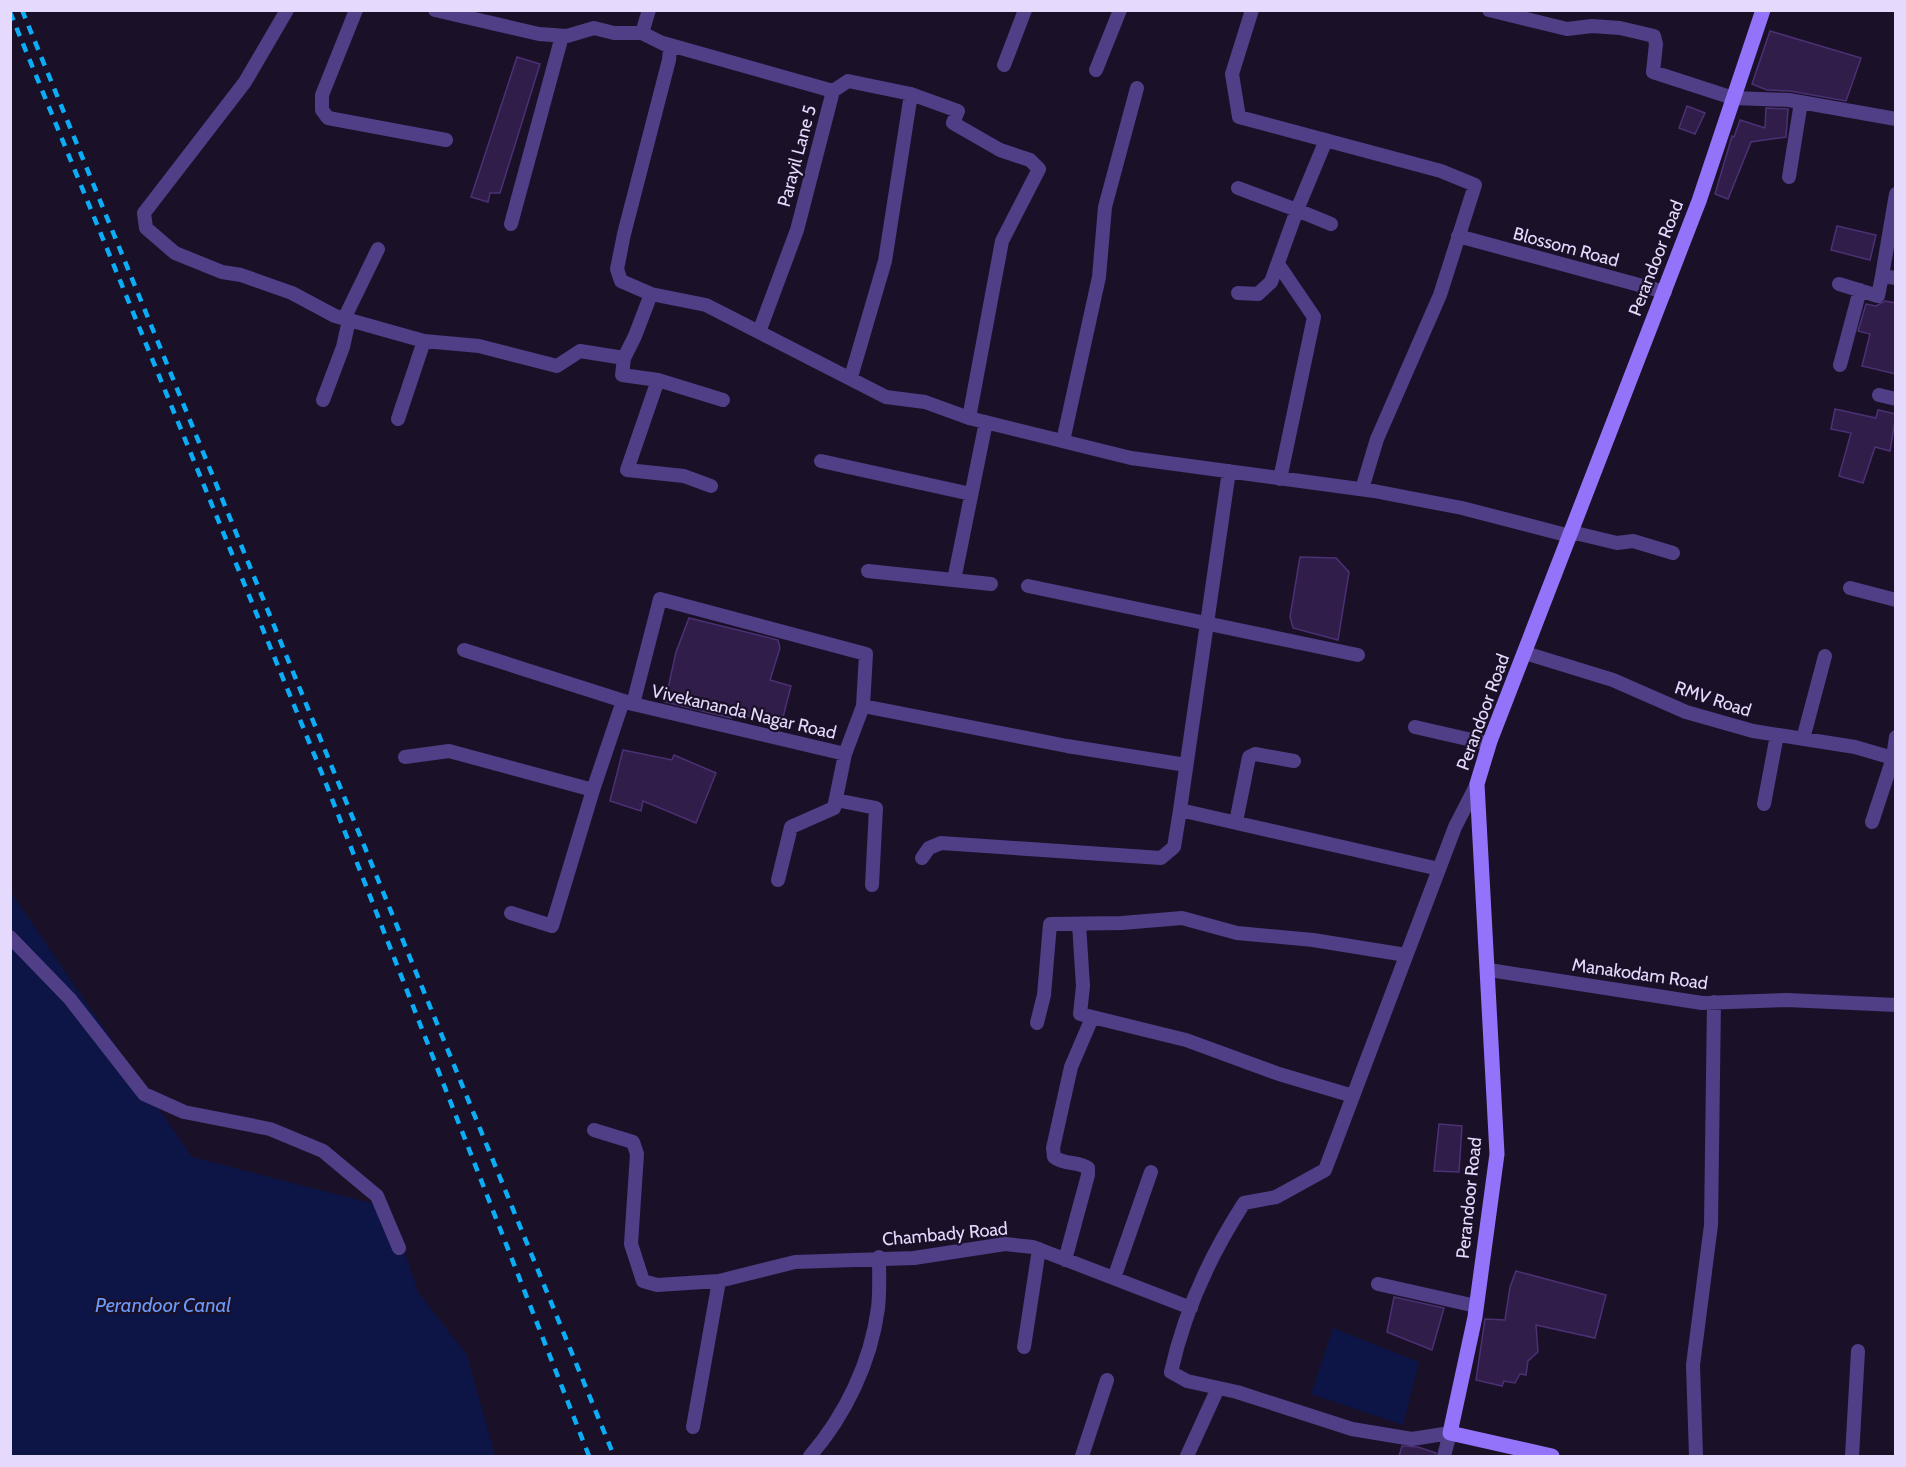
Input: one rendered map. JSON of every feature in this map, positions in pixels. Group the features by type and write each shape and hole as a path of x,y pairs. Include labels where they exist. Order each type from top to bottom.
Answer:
{"main road":[{"name":"Perandoor Road","path":"1450,1434 1476,1306 1497,1154 1489,970 1477,784 1489,744 1699,201 1763,10"},
{"path":"1450,1434 1552,1456"}],"street":[{"path":"287,10 245,82 206,136 144,213 146,228 175,253 222,272 241,275 292,293 347,319 424,342 479,346 557,366 579,351 624,358"},
{"path":"356,10 322,95 322,110 328,118 446,140"},
{"path":"435,10 539,34 562,36 594,28 614,33 642,33 670,46 669,60 624,234 617,269 621,281 651,294 706,305 851,377 886,397 925,402 969,418 1131,458 1280,480 1362,489 1462,508 1617,543 1633,541 1673,554"},
{"path":"642,33 649,10"},
{"path":"1004,65 1025,10"},
{"path":"1096,70 1120,10"},
{"path":"1252,10 1232,74 1239,117 1441,171 1475,185 1440,295 1377,440 1362,489"},
{"path":"1489,10 1567,29 1601,27 1654,36 1653,72 1733,98 1801,102 1896,119"},
{"path":"511,224 562,36"},
{"path":"663,43 833,91 848,81 911,94 958,111 953,123 1000,150 1030,160 1039,169 1002,241 969,418"},
{"path":"1063,441 1099,278 1105,207 1137,88"},
{"name":"Parayil Lane 5","path":"759,332 797,230 833,91"},
{"path":"851,377 885,261 911,94"},
{"path":"1789,177 1801,102"},
{"path":"1238,293 1258,294 1271,282 1326,140"},
{"path":"1238,188 1331,224"},
{"path":"1839,284 1878,296 1889,277 1896,194"},
{"name":"Blossom Road","path":"1458,236 1665,292"},
{"path":"323,400 343,347 347,319 378,249"},
{"path":"1278,264 1314,317 1280,480"},
{"path":"1840,365 1860,290"},
{"path":"651,294 624,358 622,375 658,380 723,400"},
{"path":"398,419 424,342"},
{"path":"658,380 627,470 684,476 711,486"},
{"path":"1879,395 1896,399"},
{"path":"954,580 986,422"},
{"path":"821,461 971,494"},
{"path":"922,858 929,848 941,843 1161,858 1174,847 1228,471"},
{"path":"868,571 991,584"},
{"path":"1028,586 1358,655"},
{"path":"1850,588 1896,600"},
{"name":"Vivekananda Nagar Road","path":"660,599 866,654 863,706 845,754 628,703 660,599"},
{"path":"464,650 628,703 593,789 552,926 511,913"},
{"name":"RMV Road","path":"1525,653 1613,680 1686,712 1777,735 1855,747 1894,758"},
{"path":"1803,739 1825,656"},
{"path":"863,706 1067,746 1186,765"},
{"path":"1415,727 1489,744"},
{"path":"1764,804 1777,735"},
{"path":"1872,822 1894,758 1896,737"},
{"path":"405,757 449,751 593,789"},
{"path":"778,880 791,827 834,808 845,754"},
{"path":"1236,822 1249,757 1255,754 1294,761"},
{"path":"1444,1456 1450,1434 1412,1439 1352,1429 1218,1388 1187,1382 1171,1372 1180,1332 1223,1235 1244,1203 1276,1197 1324,1170 1455,827 1477,784"},
{"path":"836,800 876,808 872,885"},
{"path":"1180,810 1439,869"},
{"path":"1038,1023 1044,995 1050,924 1182,918 1237,933 1313,940 1406,955"},
{"path":"1079,924 1083,986 1080,1014 1186,1040 1279,1074 1353,1096"},
{"path":"10,937 70,999 144,1094 184,1112 270,1129 323,1151 377,1196 399,1248"},
{"name":"Manakodam Road","path":"1489,970 1610,990 1714,1002 1787,1000 1896,1005"},
{"path":"1696,1456 1693,1365 1711,1225 1714,1002"},
{"path":"1065,1260 1088,1168 1083,1164 1060,1161 1054,1157 1053,1149 1071,1067 1092,1018"},
{"name":"Chambady Road","path":"594,1130 633,1142 637,1154 631,1244 643,1281 657,1285 719,1281 795,1262 879,1257 914,1258 1005,1244 1039,1249 1191,1308"},
{"path":"1114,1278 1151,1172"},
{"path":"1024,1347 1039,1249"},
{"path":"810,1456 830,1433 861,1372 878,1308 879,1257"},
{"path":"693,1427 719,1281"},
{"path":"1378,1284 1476,1306"},
{"path":"1852,1456 1858,1351"},
{"path":"1082,1456 1107,1380"},
{"path":"1187,1456 1218,1388"}],"water":[{"name":"Perandoor Canal","path":"10,891 192,1157 390,1208 418,1292 467,1355 495,1456 11,1456"},
{"path":"1333,1328 1419,1362 1403,1425 1311,1394"}],"building":[{"path":"1770,31 1861,58 1846,101 1790,91 1767,90 1752,84"},
{"path":"517,57 540,64 500,193 490,193 488,202 471,197"},
{"path":"1687,106 1705,113 1695,134 1679,128"},
{"path":"1766,108 1788,109 1786,137 1751,142 1728,199 1715,194 1732,136 1734,137 1740,120 1765,128"},
{"path":"1837,226 1876,235 1870,260 1831,250"},
{"path":"1885,301 1896,303 1896,374 1862,366 1870,334 1858,331 1866,304 1876,306"},
{"path":"1835,409 1876,418 1878,410 1896,414 1890,451 1875,447 1863,483 1839,476 1851,433 1831,429"},
{"path":"1300,557 1336,558 1349,572 1338,640 1293,628 1290,617"},
{"path":"689,618 778,640 780,648 770,680 791,686 781,725 733,712 731,718 665,702 676,652"},
{"path":"623,750 672,760 674,755 716,773 696,823 643,801 641,811 610,801"},
{"path":"1439,1124 1462,1126 1459,1172 1434,1171"},
{"path":"1516,1271 1606,1295 1595,1338 1536,1325 1538,1352 1528,1361 1526,1375 1520,1374 1515,1383 1504,1381 1502,1386 1476,1380 1485,1319 1505,1320 1510,1287"},
{"path":"1394,1297 1444,1308 1432,1350 1387,1332"},
{"path":"1402,1446 1418,1447 1436,1453 1435,1456 1399,1456"}],"railway":[{"path":"22,10 614,1456"},
{"path":"10,12 323,776 589,1456"}]}
